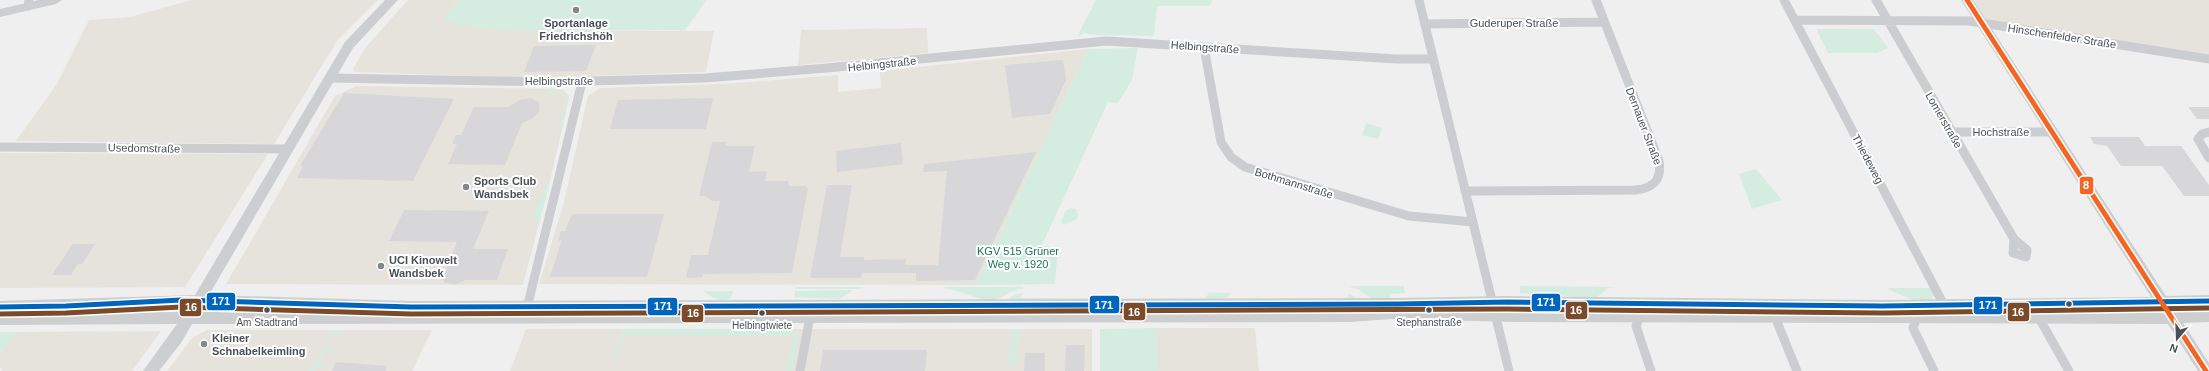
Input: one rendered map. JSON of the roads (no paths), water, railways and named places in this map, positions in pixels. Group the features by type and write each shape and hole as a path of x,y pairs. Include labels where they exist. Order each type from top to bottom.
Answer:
{"main road":[{"path":"0,13 28,3 56,0"},
{"path":"150,371 176,339 349,45 392,0"},
{"path":"1967,0 2206,371"},
{"path":"0,307 66,306 151,300 198,300 526,312"},
{"path":"0,319 188,318 526,312 1398,304 1492,300 1598,304 1788,306 1944,312 2043,312 2172,318 2209,316"},
{"path":"2043,312 2162,302 2209,302"},
{"path":"811,309 1351,316 1398,313 1496,316 1917,318 1944,312"}],"street":[{"path":"1419,0 1509,371"},
{"name":"Dernauer Straße","path":"1465,191 1636,190 1648,188 1657,182 1661,173 1659,161 1596,0"},
{"name":"Thiedeweg","path":"1784,0 1944,312"},
{"name":"Lomerstraße","path":"1876,0 1950,132 2014,239"},
{"name":"Hinschenfelder Straße","path":"1795,20 1970,21 2209,59"},
{"name":"Guderuper Straße","path":"1425,24 1604,22"},
{"name":"Helbingstraße","path":"330,78 582,82 839,68 1086,42 1204,47 1396,60 1433,59"},
{"name":"Bothmannstraße","path":"1204,47 1221,142 1231,157 1245,167 1409,216 1473,222"},
{"path":"526,312 549,226 558,179 582,82"},
{"name":"Hochstraße","path":"1950,132 2051,132"},
{"path":"2209,132 2202,134 2198,139 2209,158"},
{"name":"Usedomstraße","path":"0,147 288,149"},
{"path":"1788,306 1775,317 1797,371"},
{"path":"800,371 811,309"},
{"path":"2043,312 2070,371"},
{"path":"1640,316 1636,326 1651,371"},
{"path":"1917,318 1913,328 1934,371"}],"place":[{"name":"Sportanlage Friedrichshöh","path":"576,10"},
{"name":"Sports Club Wandsbek","path":"466,187"},
{"name":"UCI Kinowelt Wandsbek","path":"381,266"},
{"name":"Am Stadtrand","path":"267,310"},
{"name":"Stephanstraße","path":"1429,310"},
{"name":"Helbingtwiete","path":"762,313"},
{"name":"Kleiner Schnabelkeimling","path":"204,344"}],"park label":[{"name":"KGV 515 Grüner Weg v. 1920","path":"1018,257"}]}
